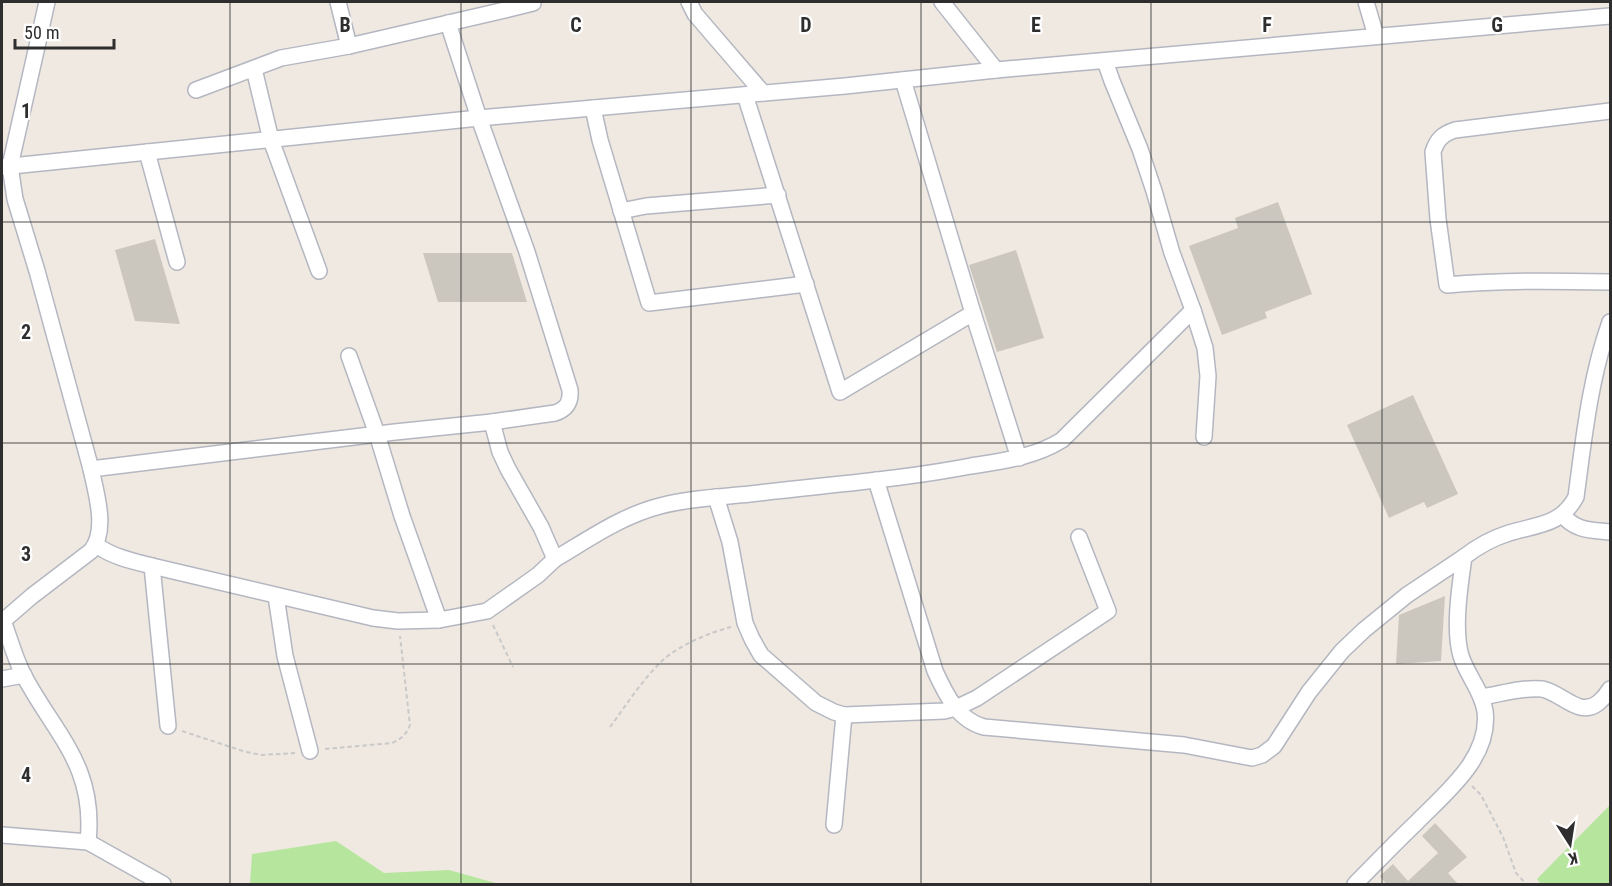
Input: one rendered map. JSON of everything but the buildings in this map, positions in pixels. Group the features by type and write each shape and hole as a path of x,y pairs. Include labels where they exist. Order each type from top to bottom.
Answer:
{"street":[{"path":"47,2 6,166 91,469 97,499 100,537 91,551 2,619 24,675 74,756 81,773 89,808 88,842"},
{"path":"338,2 349,46"},
{"path":"196,90 281,58 349,46 535,2"},
{"path":"689,2 695,14 719,39 763,93"},
{"path":"942,2 996,70"},
{"path":"1366,2 1376,36"},
{"path":"6,166 479,118 1611,16"},
{"path":"91,469 492,422 555,413 566,407 571,397 570,390 527,252 448,23"},
{"path":"1105,61 1140,149 1172,253 1205,348 1208,376 1204,437"},
{"path":"254,69 272,140 319,271"},
{"path":"903,80 1019,458"},
{"path":"746,95 840,392 973,313"},
{"path":"593,108 600,140 649,303 806,284"},
{"path":"1611,111 1455,130 1439,138 1433,152 1433,161 1447,285 1536,280 1611,282"},
{"path":"147,152 177,262"},
{"path":"621,211 646,206 778,195"},
{"path":"96,545 119,558 373,618 398,621 439,620 487,611 538,575 555,559 617,522 663,505 932,473 1041,452 1062,440 1193,310"},
{"path":"876,480 930,658 942,685 956,708 966,719 984,727 1184,745 1257,757 1269,752 1274,746 1309,692 1342,651 1386,610 1476,547 1495,538 1553,522 1571,506 1576,497 1590,392 1601,347 1611,322"},
{"path":"349,356 439,620"},
{"path":"492,422 500,452 541,527 555,559"},
{"path":"716,497 735,563 745,623 761,655 816,703 844,715 932,712 956,708 977,698 1108,611 1079,537"},
{"path":"1563,515 1579,528 1611,532"},
{"path":"1354,885 1462,776 1483,739 1485,710 1460,654 1458,640 1460,584 1464,556"},
{"path":"152,566 168,726"},
{"path":"276,596 285,656 310,751"},
{"path":"2,679 24,675"},
{"path":"1481,697 1529,689 1545,690 1583,708 1594,706 1611,689"},
{"path":"834,825 844,715"},
{"path":"2,835 88,842 163,885"}],"path":[{"path":"487,611 513,667"},
{"path":"168,726 246,752 271,755 392,743 401,739 410,725 398,621"},
{"path":"610,727 658,664 700,638 718,630 745,623"},
{"path":"1462,776 1481,795 1503,837 1516,873 1526,885"}],"green space":[{"path":"1610,805 1610,884 1541,884 1537,879"},
{"path":"336,841 384,873 449,870 499,884 250,884 252,854"}]}
